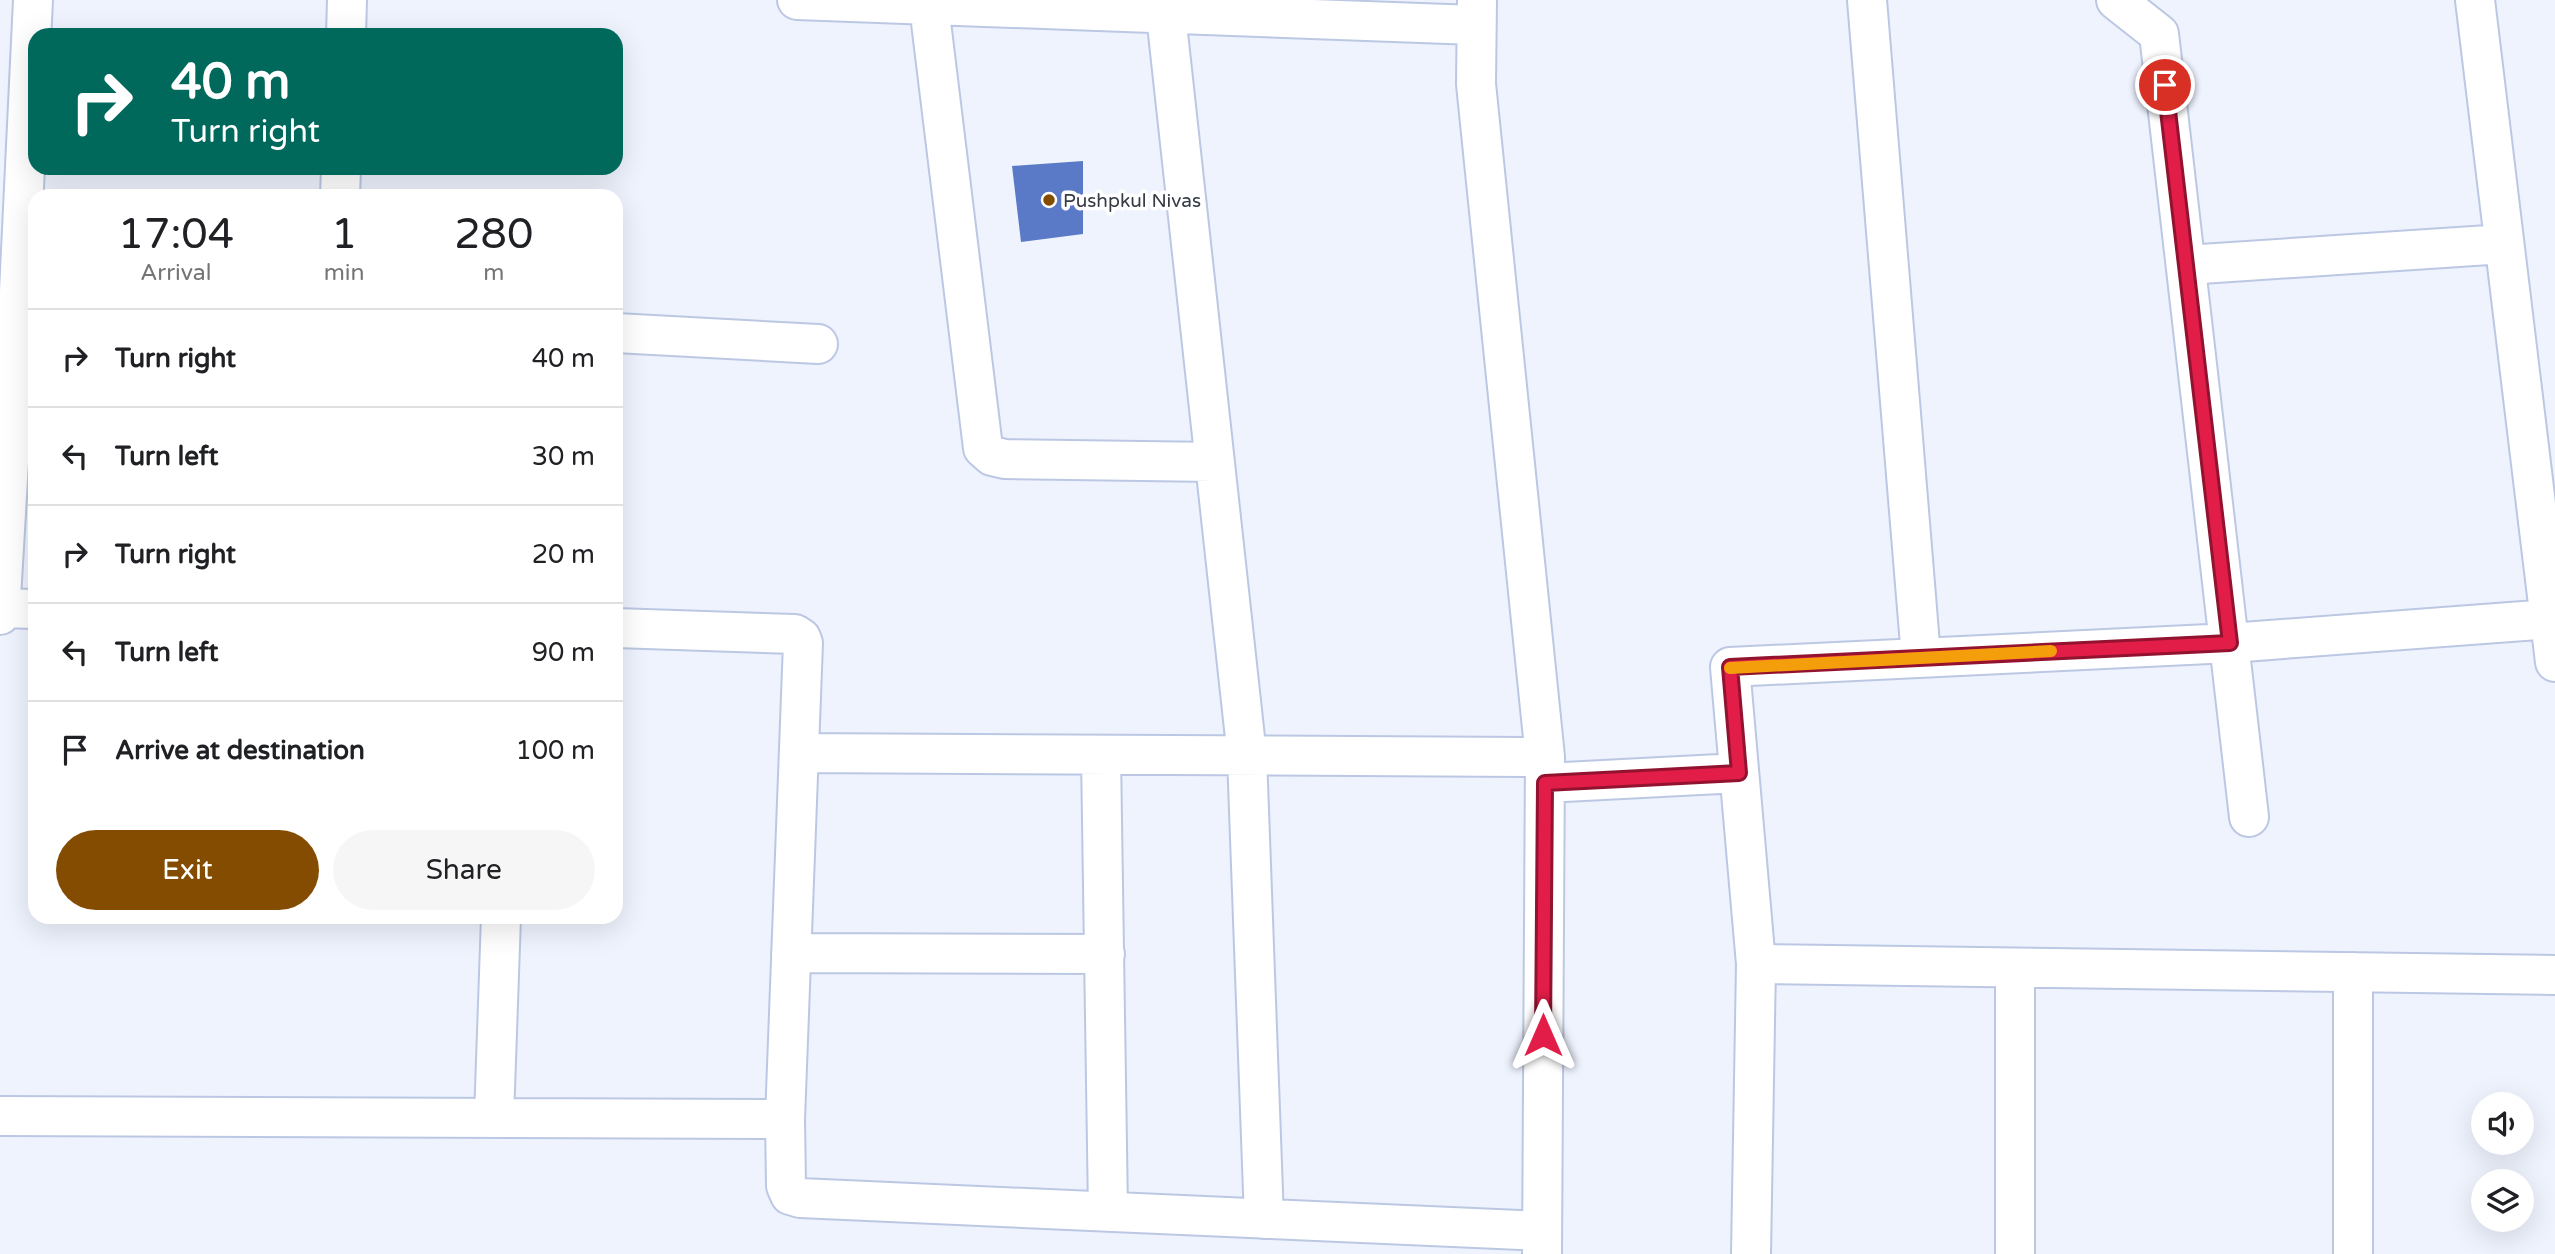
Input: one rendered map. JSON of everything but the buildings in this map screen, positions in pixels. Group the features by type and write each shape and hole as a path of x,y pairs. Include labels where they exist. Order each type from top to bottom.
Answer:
{"street":[{"path":"0,615 14,89 33,0"},
{"path":"346,28 347,0"},
{"path":"623,628 795,634 803,643 785,1119 786,1186 790,1195 800,1198 1264,1219 1542,1242 1545,770 1476,84 1476,13 1166,15 797,0"},
{"path":"1867,0 1921,657"},
{"path":"2116,0 2159,34 2249,817"},
{"path":"2475,0 2504,244 2539,392 2550,619 2555,663"},
{"path":"929,6 983,448 992,456 1005,459 1215,462"},
{"path":"1166,15 1247,756 1264,1219"},
{"path":"2186,265 2504,244"},
{"path":"623,333 818,344"},
{"path":"0,608 28,609"},
{"path":"1751,1254 1756,964 1730,667 2230,643 2550,619"},
{"path":"799,753 1247,756 1545,770 1739,773"},
{"path":"1101,755 1108,1211"},
{"path":"494,1118 501,924"},
{"path":"791,953 1105,954"},
{"path":"1756,964 2555,975"},
{"path":"2015,968 2015,1254"},
{"path":"2353,972 2353,1254"},
{"path":"0,1116 785,1119"}],"slow traffic":[{"path":"1730,668 2051,651"}],"place":[{"name":"Pushpkul Nivas","path":"1049,200"}],"route":[{"path":"1543,1035 1545,783 1739,773 1730,667 2230,643 2165,85"}]}
